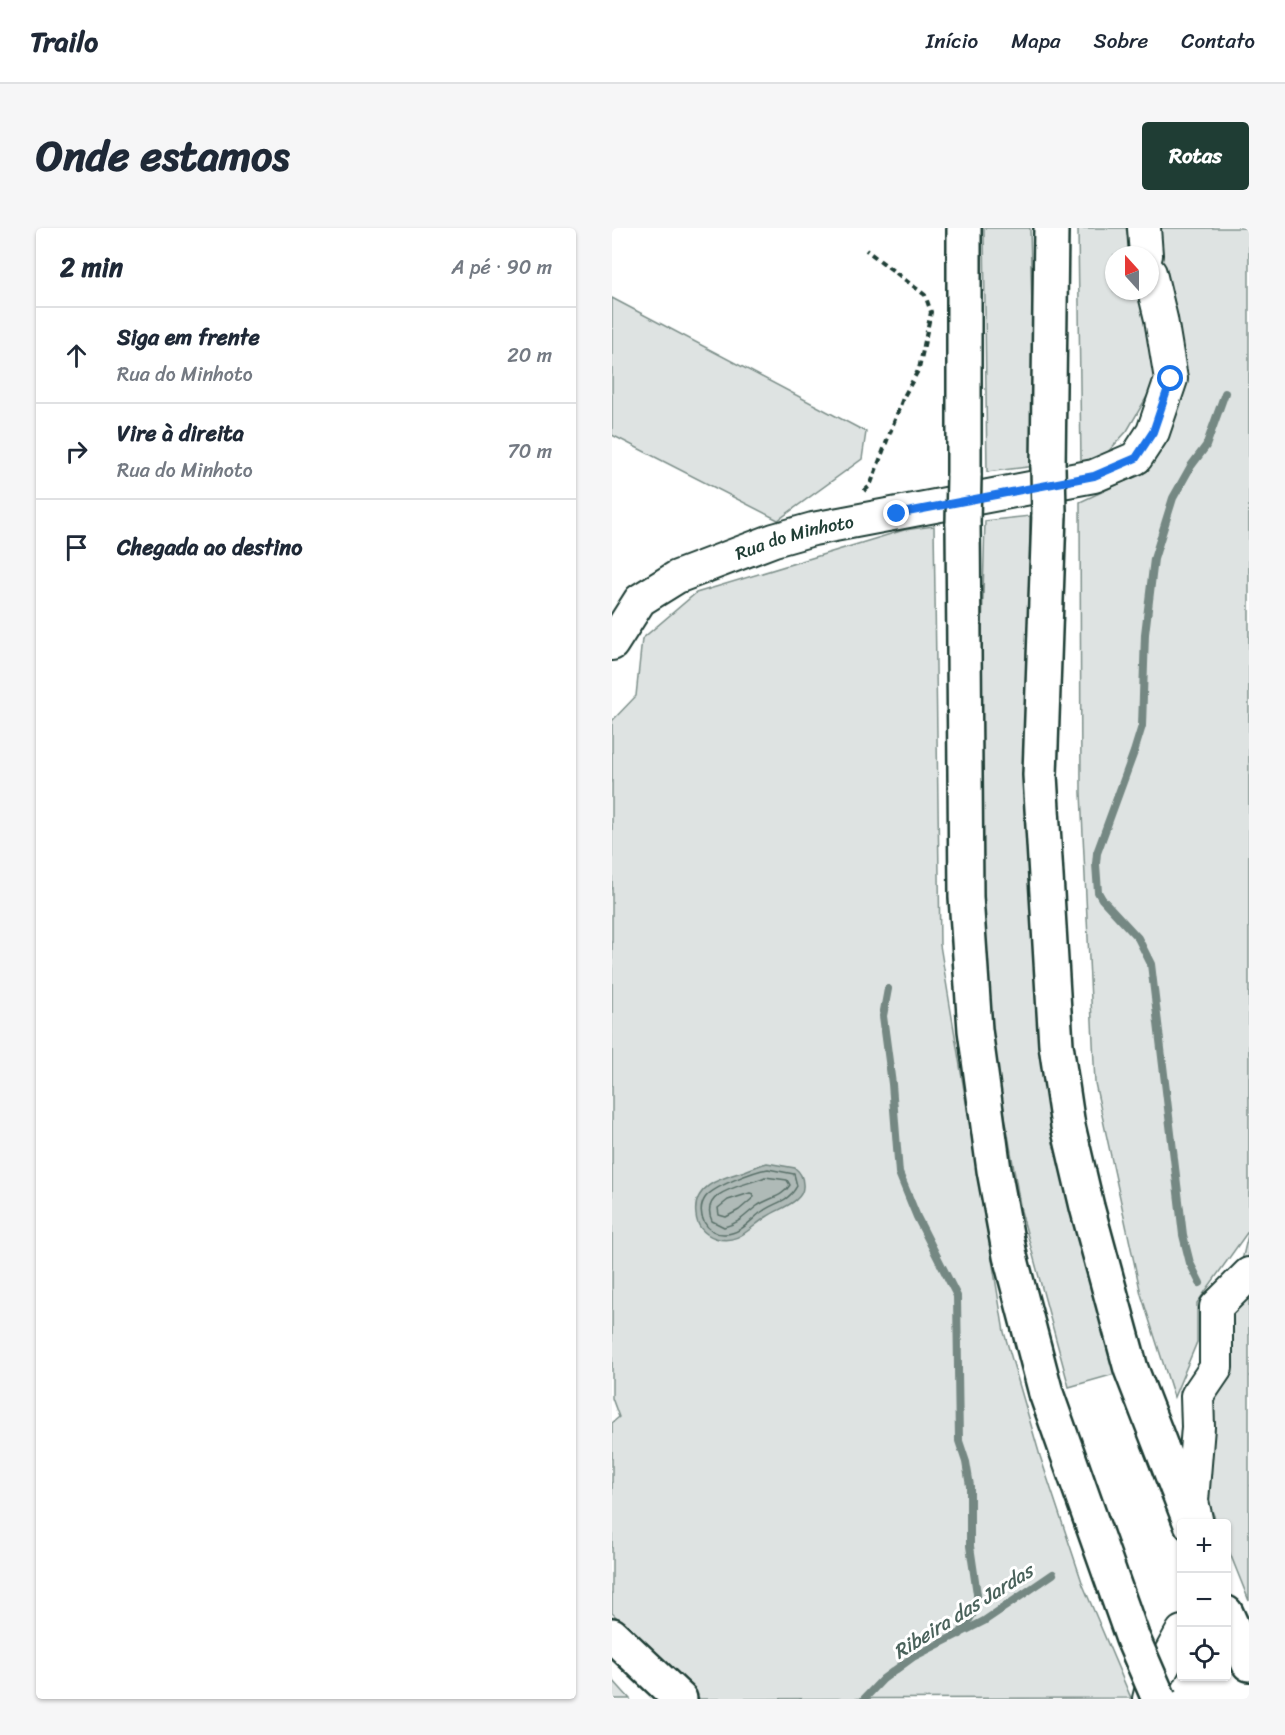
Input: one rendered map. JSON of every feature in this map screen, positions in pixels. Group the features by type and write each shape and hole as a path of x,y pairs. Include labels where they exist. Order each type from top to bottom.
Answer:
{"main road":[{"path":"964,228 963,523 966,897 975,1030 994,1170 1010,1256 1046,1394 1133,1639 1159,1699"},
{"path":"1051,228 1049,514 1040,775 1056,1046 1068,1126 1087,1207 1131,1369 1189,1519"},
{"path":"1231,1622 1249,1664"},
{"path":"612,1635 680,1699"}],"street":[{"path":"1144,228 1145,246"},
{"name":"Rua do Minhoto","path":"612,644 640,600 677,577 774,540 813,529 1094,476 1136,458 1153,432 1171,379 1156,300"},
{"path":"1196,1519 1192,1501 1198,1427 1197,1396 1216,1368 1216,1307 1249,1274"},
{"path":"1149,1699 1152,1687 1177,1641"}],"path":[{"path":"862,493 870,486 903,398 919,369 931,312 925,295 866,250"}],"shaded area":[{"path":"984,228 1030,228 1036,466 987,472"},
{"path":"1078,228 1126,228 1130,246 1105,246 1105,300 1142,300 1156,381 1127,431 1105,455 1081,463"},
{"path":"1155,228 1249,228 1249,1230 1197,1303 1197,1342 1174,1397 1141,1294 1095,1083 1081,793 1080,502 1147,471 1174,420 1182,395 1159,268 1159,246 1155,246"},
{"path":"612,298 866,432 862,459 778,520 612,435"},
{"path":"1030,516 1028,700 1030,892 1042,1056 1122,1372 1069,1387 1021,1211 998,1076 979,893 978,779 985,521"},
{"path":"934,526 940,945 1004,1332 1040,1456 1083,1585 1131,1698 700,1699 612,1613 612,1423 619,1417 612,1398 612,721 636,696 642,639 696,593 904,530"},
{"path":"1249,1231 1249,1601 1231,1556 1231,1519 1215,1519 1204,1491 1208,1403"},
{"path":"612,1679 630,1699 612,1699"}],"water":[{"path":"767,1163 795,1168 801,1175 803,1190 796,1200 737,1237 723,1240 704,1232 698,1223 696,1205 704,1190 718,1180"}],"waterway":[{"path":"1200,1283 1190,1263 1183,1235 1151,964 1138,938 1098,892 1096,864 1097,853 1142,726 1145,634 1154,559 1173,498 1191,466 1206,446 1225,393"},
{"path":"888,989 883,1016 892,1084 899,1173 917,1217 957,1296 959,1441 966,1462 970,1486 970,1546 977,1594 977,1607 960,1634"},
{"name":"Ribeira das Jardas","path":"864,1699 883,1679 913,1657 984,1621 1053,1574"}],"route":[{"path":"897,514 1094,476 1136,458 1153,432 1171,379"}]}
